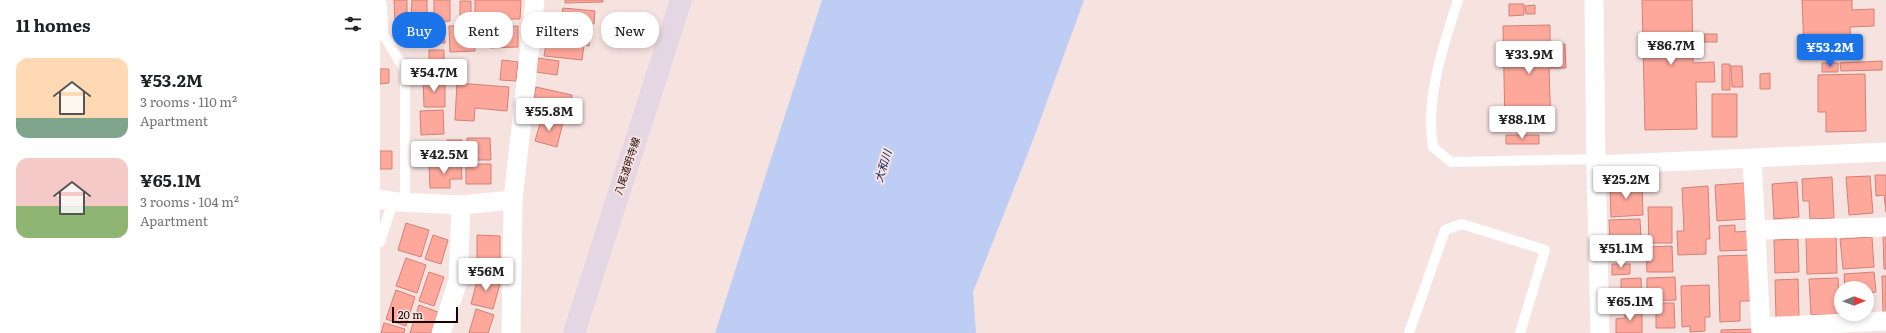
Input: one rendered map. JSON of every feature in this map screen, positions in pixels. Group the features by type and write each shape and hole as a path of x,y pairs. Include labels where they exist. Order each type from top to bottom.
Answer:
{"main road":[{"name":"八尾道明寺線","path":"574,333 681,0"}],"street":[{"path":"512,333 513,200 535,0"},
{"path":"1594,0 1600,333"},
{"path":"1596,162 1752,158 1886,152"},
{"path":"1752,158 1761,330 1886,321"},
{"path":"393,201 461,205 513,200"},
{"path":"442,333 458,281 461,205"},
{"path":"1756,230 1886,227"}],"lane":[{"path":"1458,0 1440,54 1430,127 1433,147 1451,162 1596,162"},
{"path":"380,2 382,4 383,34 405,70 393,201 380,242"},
{"path":"1409,333 1445,230 1462,224 1546,250 1520,333"}],"water":[{"name":"大和川","path":"822,0 1084,0 1030,148 973,292 976,333 715,333"}],"building":[{"path":"394,0 407,0 407,12 395,12"},
{"path":"412,0 427,0 427,12 411,12"},
{"path":"434,0 450,0 450,21 446,21 446,12 434,12"},
{"path":"475,0 521,0 520,19 513,19 513,12 475,12"},
{"path":"565,0 603,0 603,2 565,3"},
{"path":"1642,0 1692,0 1693,63 1714,62 1715,82 1696,82 1697,129 1645,130"},
{"path":"1802,0 1852,0 1852,10 1874,9 1874,26 1850,27 1851,48 1804,50"},
{"path":"460,1 471,1 471,12 460,12"},
{"path":"1509,4 1524,4 1524,15 1509,16"},
{"path":"1535,5 1535,14 1526,14 1525,6"},
{"path":"563,8 595,11 594,24 593,12 562,12"},
{"path":"1550,25 1550,44 1565,44 1566,68 1549,68 1551,127 1505,128 1503,26"},
{"path":"449,26 454,26 454,48 475,48 475,51 450,52"},
{"path":"513,26 518,26 518,47 513,47"},
{"path":"1704,34 1717,34 1717,42 1704,42"},
{"path":"545,48 584,48 582,60 544,56"},
{"path":"429,50 444,50 444,72 415,72 414,63 429,63"},
{"path":"538,58 559,61 557,75 536,72"},
{"path":"502,60 518,62 516,81 500,80"},
{"path":"1882,61 1882,70 1841,71 1840,63"},
{"path":"1822,63 1838,63 1838,72 1822,72"},
{"path":"1722,64 1730,64 1730,90 1722,90"},
{"path":"1731,66 1742,66 1743,87 1732,87"},
{"path":"380,69 389,69 389,83 380,84"},
{"path":"1770,73 1770,89 1760,89 1760,74"},
{"path":"1865,74 1866,131 1826,132 1826,112 1818,112 1818,75"},
{"path":"445,78 445,107 424,107 423,79"},
{"path":"457,83 509,87 507,111 475,108 474,121 455,120"},
{"path":"536,87 572,95 568,117 532,110"},
{"path":"1712,94 1737,94 1737,137 1712,137"},
{"path":"443,110 444,134 421,135 420,111"},
{"path":"542,117 563,122 557,147 535,141"},
{"path":"1506,135 1539,135 1539,144 1506,144"},
{"path":"467,138 490,138 491,160 467,160"},
{"path":"447,140 462,140 462,160 434,160 434,146 447,146"},
{"path":"380,151 392,151 392,169 380,169"},
{"path":"461,163 462,179 450,179 450,188 430,188 429,164"},
{"path":"466,164 491,164 491,184 466,184"},
{"path":"1875,175 1886,175 1886,212 1884,195 1876,196"},
{"path":"1870,176 1873,213 1849,215 1846,177"},
{"path":"1832,177 1834,218 1810,219 1809,201 1803,201 1802,179"},
{"path":"1642,182 1643,215 1611,217 1610,184"},
{"path":"1797,182 1799,217 1774,219 1772,184"},
{"path":"1744,183 1746,219 1717,221 1715,185"},
{"path":"1708,186 1710,239 1706,239 1706,254 1678,255 1677,231 1684,231 1682,188"},
{"path":"1648,207 1672,207 1672,243 1649,243"},
{"path":"1640,219 1641,239 1610,240 1609,220"},
{"path":"406,223 429,230 421,257 398,250"},
{"path":"1735,225 1735,232 1749,231 1750,250 1720,251 1719,226"},
{"path":"433,235 448,240 441,264 425,259"},
{"path":"477,235 500,236 500,270 477,270"},
{"path":"1836,236 1837,273 1807,274 1806,237"},
{"path":"1883,236 1886,236 1886,269 1884,269"},
{"path":"1872,237 1874,267 1843,269 1840,239"},
{"path":"1798,239 1799,272 1775,273 1774,240"},
{"path":"1672,246 1673,272 1647,272 1646,247"},
{"path":"1751,255 1753,301 1740,301 1740,321 1720,322 1718,256"},
{"path":"406,258 426,265 417,293 396,286"},
{"path":"1612,264 1630,264 1630,274 1612,275"},
{"path":"429,272 444,277 434,306 419,301"},
{"path":"1874,272 1876,292 1874,292 1874,281 1844,281 1844,274"},
{"path":"479,274 501,280 493,309 471,304"},
{"path":"1882,276 1886,276 1886,312 1883,312"},
{"path":"1675,277 1676,300 1647,301 1647,278"},
{"path":"1641,278 1642,305 1613,306 1613,295 1621,294 1621,279"},
{"path":"1838,278 1838,281 1834,281 1834,314 1811,315 1809,279"},
{"path":"1798,279 1799,317 1776,318 1775,280"},
{"path":"1709,285 1710,317 1705,317 1705,331 1690,332 1690,326 1682,327 1681,286"},
{"path":"396,290 415,297 406,326 386,319"},
{"path":"1656,303 1674,303 1675,328 1656,328"},
{"path":"419,305 438,312 431,333 410,333"},
{"path":"476,309 494,315 488,333 469,333"},
{"path":"1642,309 1642,333 1616,333 1616,319 1625,318 1625,310"},
{"path":"384,323 405,329 404,333 381,333"},
{"path":"1754,329 1754,333 1721,333 1721,330"}]}
